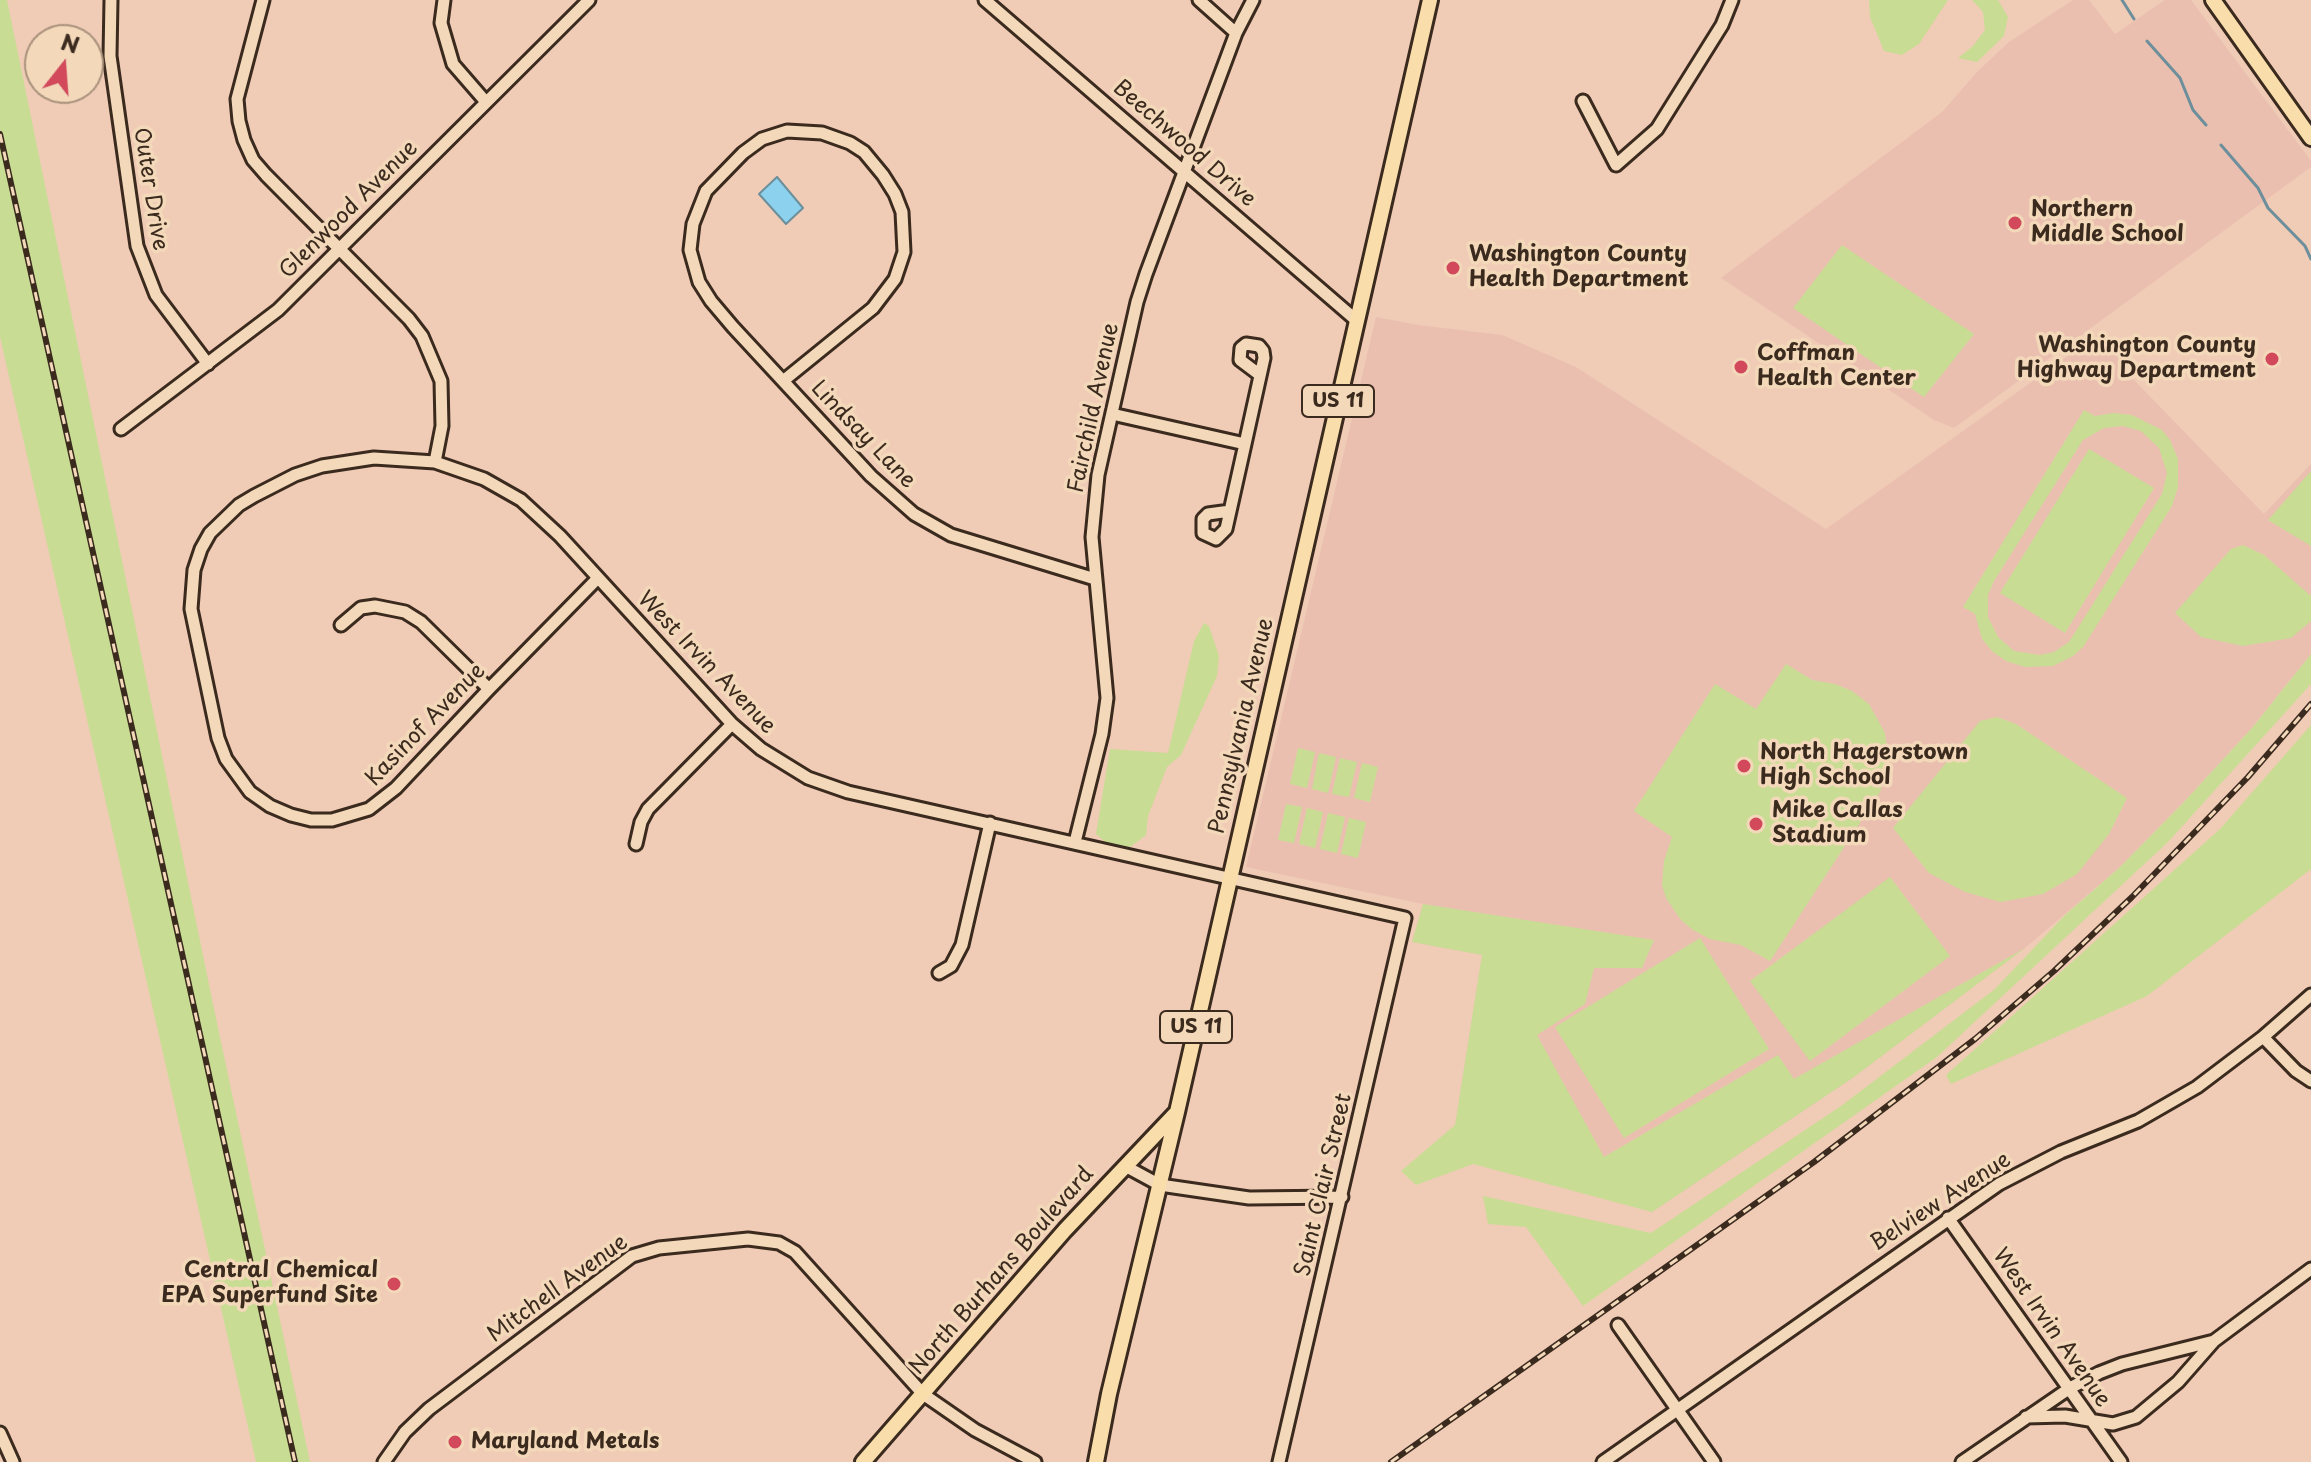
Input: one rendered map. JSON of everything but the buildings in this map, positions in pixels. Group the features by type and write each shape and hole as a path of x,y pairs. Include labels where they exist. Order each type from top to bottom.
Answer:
{"main road":[{"name":"Pennsylvania Avenue","path":"1096,1462 1109,1394 1177,1112 1430,0"},
{"path":"2213,0 2311,138"},
{"name":"North Burhans Boulevard","path":"863,1462 1065,1230 1177,1112"}],"street":[{"name":"Outer Drive","path":"111,0 110,56 137,246 156,295 208,364"},
{"path":"263,0 237,99 244,140 253,160 266,175 409,319 433,358 441,381 443,404 435,462"},
{"path":"444,0 441,23 453,64 486,102"},
{"name":"Glenwood Avenue","path":"121,429 278,310 589,0"},
{"name":"Beechwood Drive","path":"985,0 1356,320"},
{"path":"1199,0 1236,33"},
{"name":"Fairchild Avenue","path":"1075,842 1102,734 1107,698 1092,537 1094,499 1137,302 1236,33 1253,0"},
{"path":"1583,101 1616,165 1657,129 1722,25 1732,0"},
{"name":"Lindsay Lane","path":"783,381 873,308 895,279 904,252 902,212 883,175 864,152 850,143 822,133 787,131 762,139 743,153 706,191 693,224 690,250 699,282 711,301 783,381 871,476 914,514 951,535 1095,579"},
{"path":"1230,511 1260,375"},
{"path":"1112,414 1245,444"},
{"name":"West Irvin Avenue","path":"254,496 295,475 336,463 374,458 435,462 484,479 521,500 560,536 732,724 784,765 829,786 1405,918"},
{"name":"Kasinof Avenue","path":"254,496 239,505 210,533 201,549 190,590 194,634 218,738 226,759 250,792 270,806 311,820 332,820 369,809 396,788 597,579"},
{"path":"341,625 361,608 375,606 405,612 421,622 489,689"},
{"path":"636,844 641,822 648,809 732,724"},
{"path":"939,973 951,966 962,945 990,823"},
{"name":"Saint Clair Street","path":"1279,1462 1405,918"},
{"name":"Belview Avenue","path":"1603,1462 1948,1218 2031,1166 2167,1106 2227,1066 2311,995"},
{"path":"2263,1037 2296,1071 2311,1081"},
{"path":"1125,1166 1160,1185 1249,1198 1342,1197"},
{"name":"West Irvin Avenue","path":"1948,1218 2121,1462"},
{"name":"Mitchell Avenue","path":"384,1462 405,1432 429,1409 632,1256 659,1248 748,1239 779,1243 795,1252 923,1394 975,1430 1035,1462"},
{"path":"2026,1417 2065,1416 2113,1424 2126,1421 2148,1409 2178,1382 2214,1341 2311,1269"},
{"path":"1618,1325 1714,1462"},
{"path":"1962,1462 2070,1388 2122,1364 2214,1341"},
{"path":"0,1433 13,1462"}],"shaded area":[{"name":"Northern Middle School","path":"2073,0 2089,0 2115,34 2165,0 2191,0 2311,161 2311,167 1954,428 1934,420 1721,278 1942,112 2009,42"},
{"name":"North Hagerstown High School","path":"1376,317 1502,335 1576,367 1826,529 2100,333 2134,380 2264,514 2311,464 2311,654 2252,728 2183,803 2119,868 2025,948 1854,1077 1652,1212 1455,1126 1482,955 1412,942 1423,904 1246,867"}],"green space":[{"path":"0,0 7,0 24,83 24,104 28,104 310,1462 256,1462 0,337"},
{"path":"1869,0 1948,0 1919,44 1902,55 1884,51 1870,17"},
{"path":"1972,0 1998,0 2008,17 2004,36 1977,62 1958,58 1973,46 1985,30 1983,12"},
{"path":"1842,245 1974,334 1924,397 1793,308"},
{"path":"2084,410 2095,416 2113,413 2132,415 2162,430 2178,459 2178,487 2172,506 2083,647 2073,656 2053,666 2025,667 2006,661 1982,639 1975,614 1963,607","holes":["2123,426 2141,431 2159,448 2167,473 2162,494 2069,642 2054,652 2040,655 2014,651 1998,637 1988,617 1988,595 1994,581 2083,440 2104,428"]},
{"path":"2089,449 2154,488 2065,633 2000,593"},
{"path":"2311,471 2311,546 2268,520"},
{"path":"2243,545 2264,555 2311,596 2311,621 2291,638 2243,646 2201,637 2175,613 2231,549"},
{"path":"1204,623 1209,626 1219,656 1217,676 1181,755 1167,767 1148,816 1146,835 1130,847 1111,847 1096,834 1110,749 1168,753 1194,641"},
{"path":"2311,654 2311,684 2168,842 1937,1057 1583,1306 1526,1227 1488,1224 1483,1196 1651,1233 1841,1106 1995,989 2065,915 2119,868 2183,803 2252,728"},
{"name":"Mike Callas Stadium","path":"1786,664 1812,680 1852,691 1869,704 1885,733 1889,763 1880,792 1770,961 1741,945 1710,939 1681,920 1666,898 1662,885 1664,861 1672,837 1634,811 1715,684 1756,709"},
{"path":"1997,717 2016,724 2127,798 2109,834 2077,874 2043,894 2001,902 1965,892 1929,873 1893,828 1980,721"},
{"path":"2311,725 2311,869 2147,996 1951,1084 1946,1075 2220,829"},
{"path":"1298,748 1315,752 1307,788 1290,784"},
{"path":"1319,753 1336,757 1328,793 1312,789"},
{"path":"1340,758 1357,762 1349,797 1332,794"},
{"path":"1362,763 1378,767 1370,802 1354,798"},
{"path":"1286,804 1302,807 1294,843 1278,840"},
{"path":"1307,808 1323,812 1315,848 1299,844"},
{"path":"1328,813 1345,817 1337,853 1320,849"},
{"path":"1349,818 1366,822 1358,858 1341,854"},
{"path":"1890,877 1950,956 1810,1061 1750,981"},
{"path":"1423,904 1654,940 1642,968 1594,968 1585,1004 1537,1035 1604,1157 1778,1055 1794,1079 2025,948 1854,1077 1652,1212 1473,1164 1416,1185 1401,1171 1455,1125 1482,955 1412,942"},
{"path":"1700,938 1769,1049 1624,1138 1555,1027"}],"water":[{"path":"777,177 803,208 786,224 759,194"}],"waterway":[{"path":"2122,0 2134,19"},
{"path":"2147,41 2180,78 2193,110 2206,125"},
{"path":"2221,145 2258,188 2268,208 2305,246 2311,259"}],"railway":[{"path":"0,134 295,1462"},
{"path":"1391,1462 1814,1162 1975,1039 2054,971 2132,897 2248,777 2311,704"}],"place":[{"name":"Northern Middle School","path":"2015,223"},
{"name":"Washington County Health Department","path":"1453,268"},
{"name":"Washington County Highway Department","path":"2272,359"},
{"name":"Coffman Health Center","path":"1741,367"},
{"name":"North Hagerstown High School","path":"1744,766"},
{"name":"Mike Callas Stadium","path":"1756,824"},
{"name":"Central Chemical EPA Superfund Site","path":"394,1284"},
{"name":"Maryland Metals","path":"455,1442"}]}
